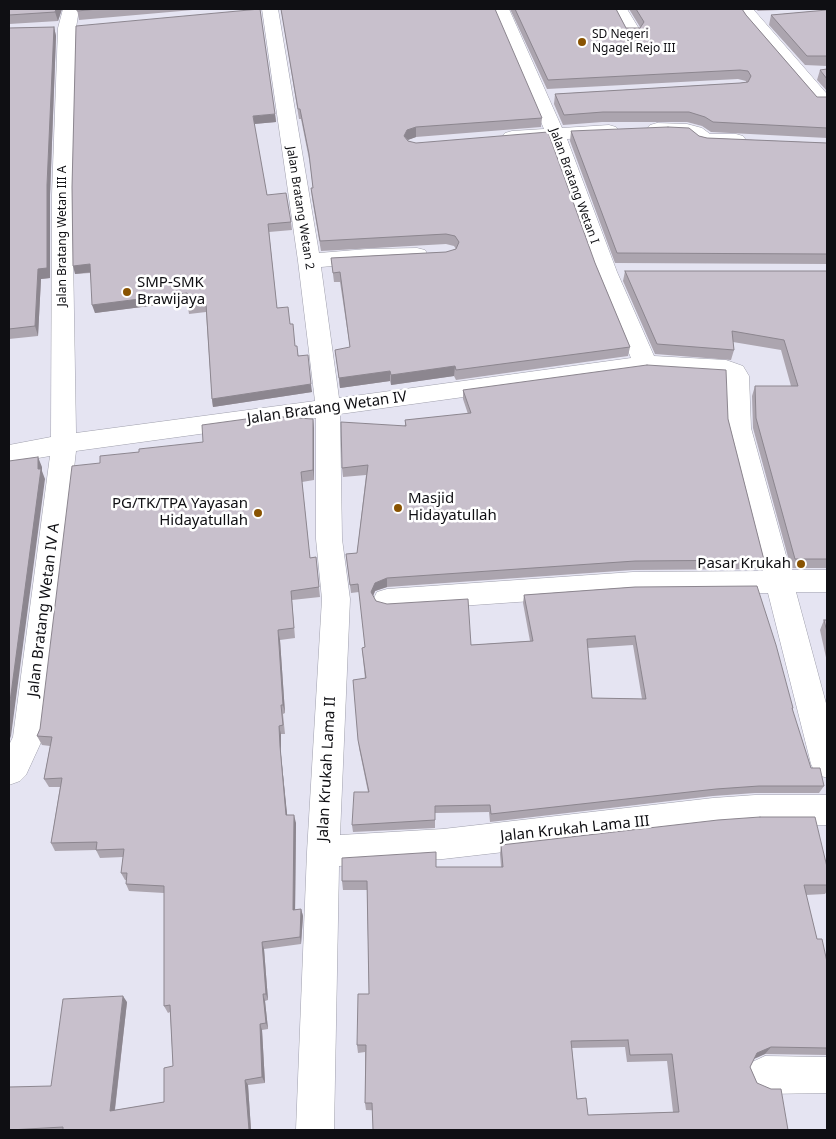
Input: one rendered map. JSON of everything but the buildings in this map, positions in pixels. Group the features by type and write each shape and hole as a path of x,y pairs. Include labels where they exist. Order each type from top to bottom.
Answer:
{"street":[{"path":"249,12 272,9"},
{"name":"Jalan Bratang Wetan 2","path":"272,9 328,408"},
{"name":"Jalan Bratang Wetan I","path":"501,9 550,96 555,133 615,272 645,364"},
{"path":"619,9 632,32"},
{"path":"747,14 770,17"},
{"path":"747,14 823,101"},
{"name":"Jalan Bratang Wetan III A","path":"64,444 62,195 68,23"},
{"path":"799,73 818,72"},
{"path":"496,138 555,133 687,130 695,132 705,140 753,141"},
{"path":"309,262 367,256 439,254"},
{"name":"Jalan Bratang Wetan IV","path":"9,454 64,444 645,364 726,368 735,372 739,428 781,581"},
{"name":"Jalan Krukah Lama II","path":"315,1130 323,852 336,599 329,539 328,408"},
{"name":"Jalan Bratang Wetan IV A","path":"9,770 15,765 28,738 64,444"},
{"path":"387,600 633,584 827,580"},
{"path":"781,581 827,764"},
{"name":"Jalan Krukah Lama III","path":"323,852 443,844 713,813 755,810 827,810"},
{"path":"765,1075 827,1075"}],"place":[{"name":"SD Negeri Ngagel Rejo III","path":"582,42"},
{"name":"SMP-SMK Brawijaya","path":"127,292"},
{"name":"Masjid Hidayatullah","path":"398,508"},
{"name":"PG/TK/TPA Yayasan Hidayatullah","path":"258,513"},
{"name":"Pasar Krukah","path":"801,564"}]}
